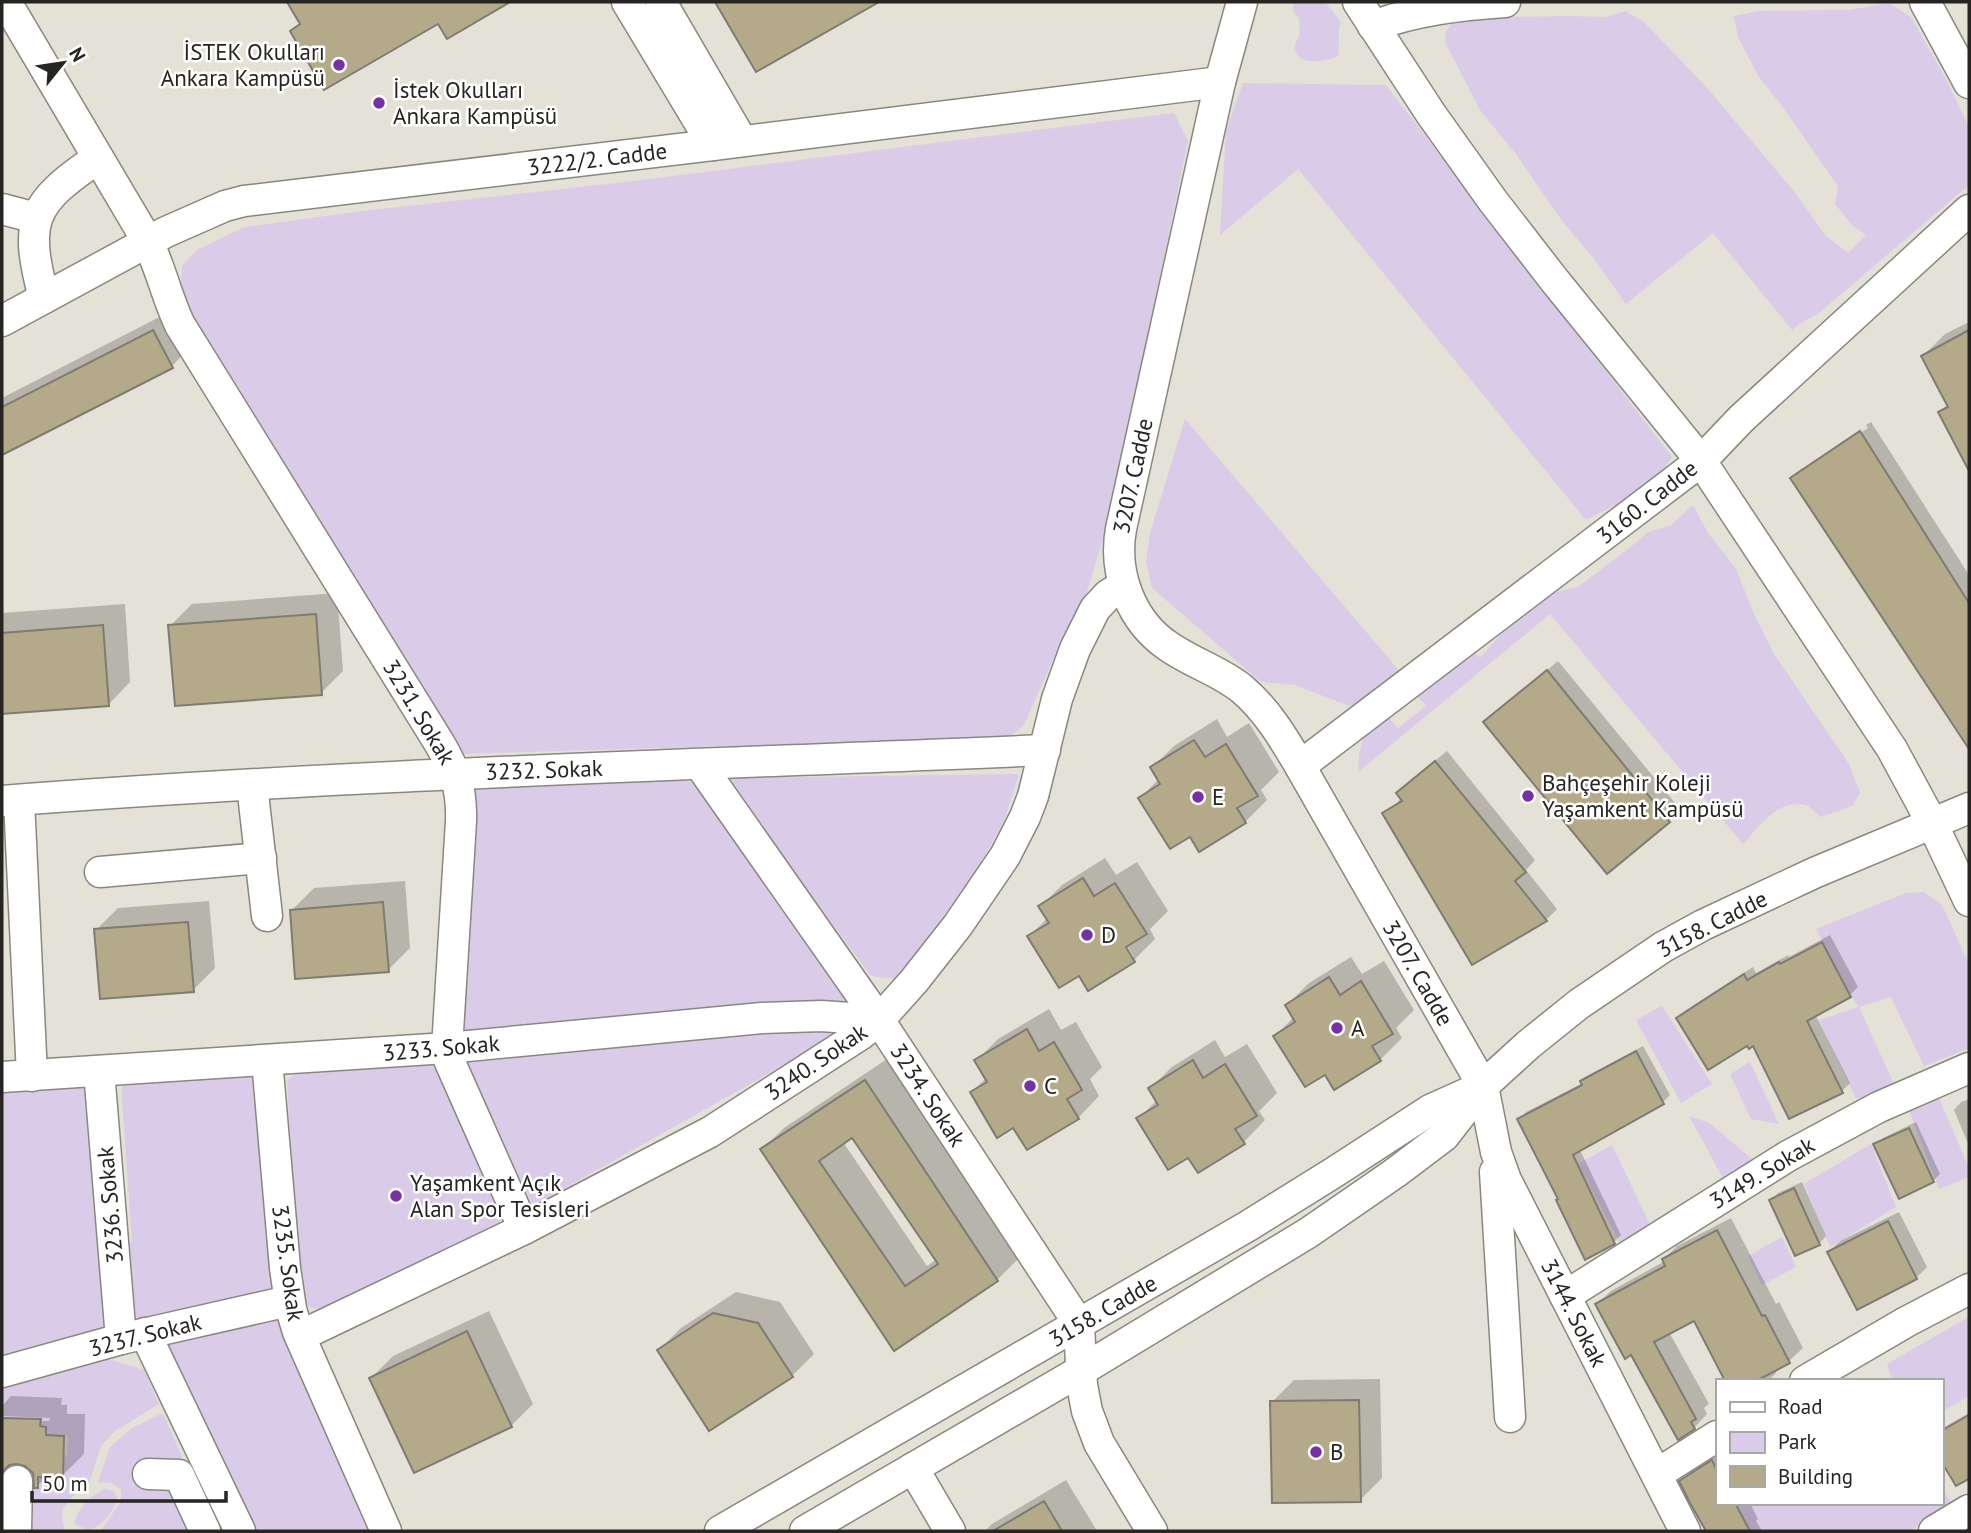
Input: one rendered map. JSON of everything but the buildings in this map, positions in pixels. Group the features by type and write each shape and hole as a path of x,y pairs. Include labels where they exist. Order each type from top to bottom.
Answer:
{"street":[{"name":"3231. Sokak","path":"6,2 148,242 180,325 455,773 460,791 461,821 447,1048 454,1074 524,1229"},
{"path":"627,2 728,143"},
{"path":"660,2 728,143"},
{"name":"3207. Cadde","path":"1242,2 1220,82 1121,529 1118,556 1124,585 1136,610 1153,634 1169,647 1216,671 1243,690 1269,719 1300,766 1483,1086"},
{"path":"1366,14 1404,16 1444,8 1505,2"},
{"path":"1925,2 1969,83"},
{"path":"1366,14 1431,114 1501,211 1701,461 1878,727 1932,822 1969,901"},
{"name":"3222/2. Cadde","path":"2,321 148,242 206,214 244,201 1220,82"},
{"path":"44,299 34,255 36,218 46,201 61,186 98,158"},
{"path":"2,209 36,218"},
{"name":"3160. Cadde","path":"1300,766 1701,461 1741,419 1969,210"},
{"name":"3240. Sokak","path":"300,1336 524,1229 710,1132 879,1020 944,944 1005,856 1033,796 1057,699 1080,638 1095,609 1108,595 1124,585"},
{"name":"3232. Sokak","path":"10,801 455,773 1045,750"},
{"name":"3234. Sokak","path":"700,765 879,1020 1079,1324"},
{"path":"253,785 267,916"},
{"path":"10,801 12,854 32,1076"},
{"name":"3158. Cadde","path":"821,1527 913,1468 1268,1259 1395,1173 1444,1136 1483,1086 1528,1045 1579,1004 1663,947 1756,900 1969,808"},
{"path":"100,872 261,858"},
{"name":"3233. Sokak","path":"2,1077 447,1048 762,1018 821,1016 879,1020"},
{"name":"3235. Sokak","path":"267,1060 289,1301 300,1336 386,1531"},
{"name":"3149. Sokak","path":"1565,1296 1797,1151 1879,1107 1969,1068"},
{"name":"3236. Sokak","path":"99,1071 133,1336 240,1531"},
{"name":"3158. Cadde","path":"720,1531 1290,1200 1430,1110 1483,1086"},
{"name":"3144. Sokak","path":"1483,1086 1493,1137 1506,1180 1685,1531"},
{"path":"1493,1137 1510,1417"},
{"path":"1808,1379 1969,1289"},
{"name":"3237. Sokak","path":"2,1372 133,1336 289,1301"},
{"path":"1079,1324 1082,1385 1087,1411 1099,1443 1152,1531"},
{"path":"1657,1474 1716,1437"},
{"path":"913,1468 950,1531"},
{"path":"148,1474 180,1475 205,1531"},
{"path":"16,1531 17,1481"},
{"path":"1935,1531 1969,1510"}],"green space":[{"path":"1292,2 1325,2 1341,22 1338,56 1309,61 1299,56 1295,48 1299,36 1299,18 1294,13"},
{"path":"1889,3 1911,17 1969,127 1969,185 1819,313 1792,330 1713,233 1626,304 1595,260 1563,222 1515,153 1480,110 1445,42 1446,32 1453,20 1479,12 1517,17 1605,17 1626,11 1645,23 1709,90 1797,195 1825,235 1848,253 1866,235 1852,225 1835,204 1838,186 1759,77 1738,37 1734,16 1759,11 1849,10"},
{"path":"1243,83 1386,85 1672,457 1653,486 1586,520 1298,169 1220,235 1226,131"},
{"path":"1174,113 1188,141 1110,516 1086,595 1064,635 1024,725 1008,738 459,754 180,306 182,266 197,250 245,227"},
{"path":"1185,419 1402,674 1362,702 1349,706 1295,685 1261,682 1152,588 1146,562 1150,533"},
{"path":"1693,505 1708,533 1736,569 1774,654 1849,764 1860,793 1852,806 1821,817 1808,806 1788,805 1771,814 1743,844 1550,614 1358,772 1363,738 1370,725 1383,711 1398,728 1426,706 1412,690 1469,646 1480,658 1522,609 1538,596 1578,587 1648,532 1670,526"},
{"path":"1019,774 1004,821 973,877 896,979 871,976 728,783 733,778"},
{"path":"683,779 696,785 862,1010 848,1029 533,1206 465,1066 467,1056 457,1031 472,785"},
{"path":"1924,892 1942,905 1969,964 1969,1048 1924,1066 1891,997 1859,1007 1893,1082 1876,1095 1856,1099 1819,1020 1858,1007 1816,929 1906,893"},
{"path":"1662,1006 1712,1084 1681,1103 1636,1020"},
{"path":"1750,1062 1779,1124 1751,1119 1730,1074"},
{"name":"Yaşamkent Açık Alan Spor Tesisleri","path":"430,1065 437,1068 508,1220 324,1310 306,1305 298,1266 287,1081 295,1074"},
{"path":"259,1075 273,1290 140,1320 132,1313 126,1244 132,1242 122,1083"},
{"path":"91,1084 111,1324 2,1360 2,1089"},
{"path":"1936,1091 1969,1168 1969,1177 1939,1189 1907,1105"},
{"path":"1689,1116 1709,1123 1752,1159 1723,1178"},
{"path":"1871,1144 1896,1207 1830,1247 1804,1184"},
{"path":"1612,1145 1651,1227 1621,1245 1578,1164"},
{"path":"1782,1237 1796,1267 1762,1285 1748,1256"},
{"path":"278,1316 379,1531 255,1531 167,1349 169,1342"},
{"path":"1969,1317 1969,1396 1943,1411 1943,1379 1892,1379 1887,1364"},
{"path":"105,1358 144,1370 159,1404 115,1431 101,1446 89,1483 72,1497 63,1509 65,1531 24,1531 23,1488 37,1488 38,1477 63,1477 63,1455 67,1455 68,1436 45,1435 46,1427 40,1426 40,1419 2,1418 2,1388"},
{"path":"163,1413 183,1459 133,1466 133,1485 175,1487 195,1531 101,1531 121,1501 121,1490 112,1483 98,1482 110,1447 132,1428"},
{"path":"1943,1488 1952,1504 1910,1531 1750,1531 1736,1505 1943,1505"},
{"path":"104,1489 113,1491 118,1498 107,1517 89,1530 74,1524 85,1504"}],"place":[{"name":"İSTEK Okulları Ankara Kampüsü","path":"339,65"},
{"name":"İstek Okulları Ankara Kampüsü","path":"379,103"},
{"name":"Bahçeşehir Koleji Yaşamkent Kampüsü","path":"1528,796"},
{"name":"E","path":"1198,797"},
{"name":"D","path":"1087,935"},
{"name":"A","path":"1337,1028"},
{"name":"C","path":"1030,1086"},
{"name":"Yaşamkent Açık Alan Spor Tesisleri","path":"396,1196"},
{"name":"B","path":"1316,1452"}]}
